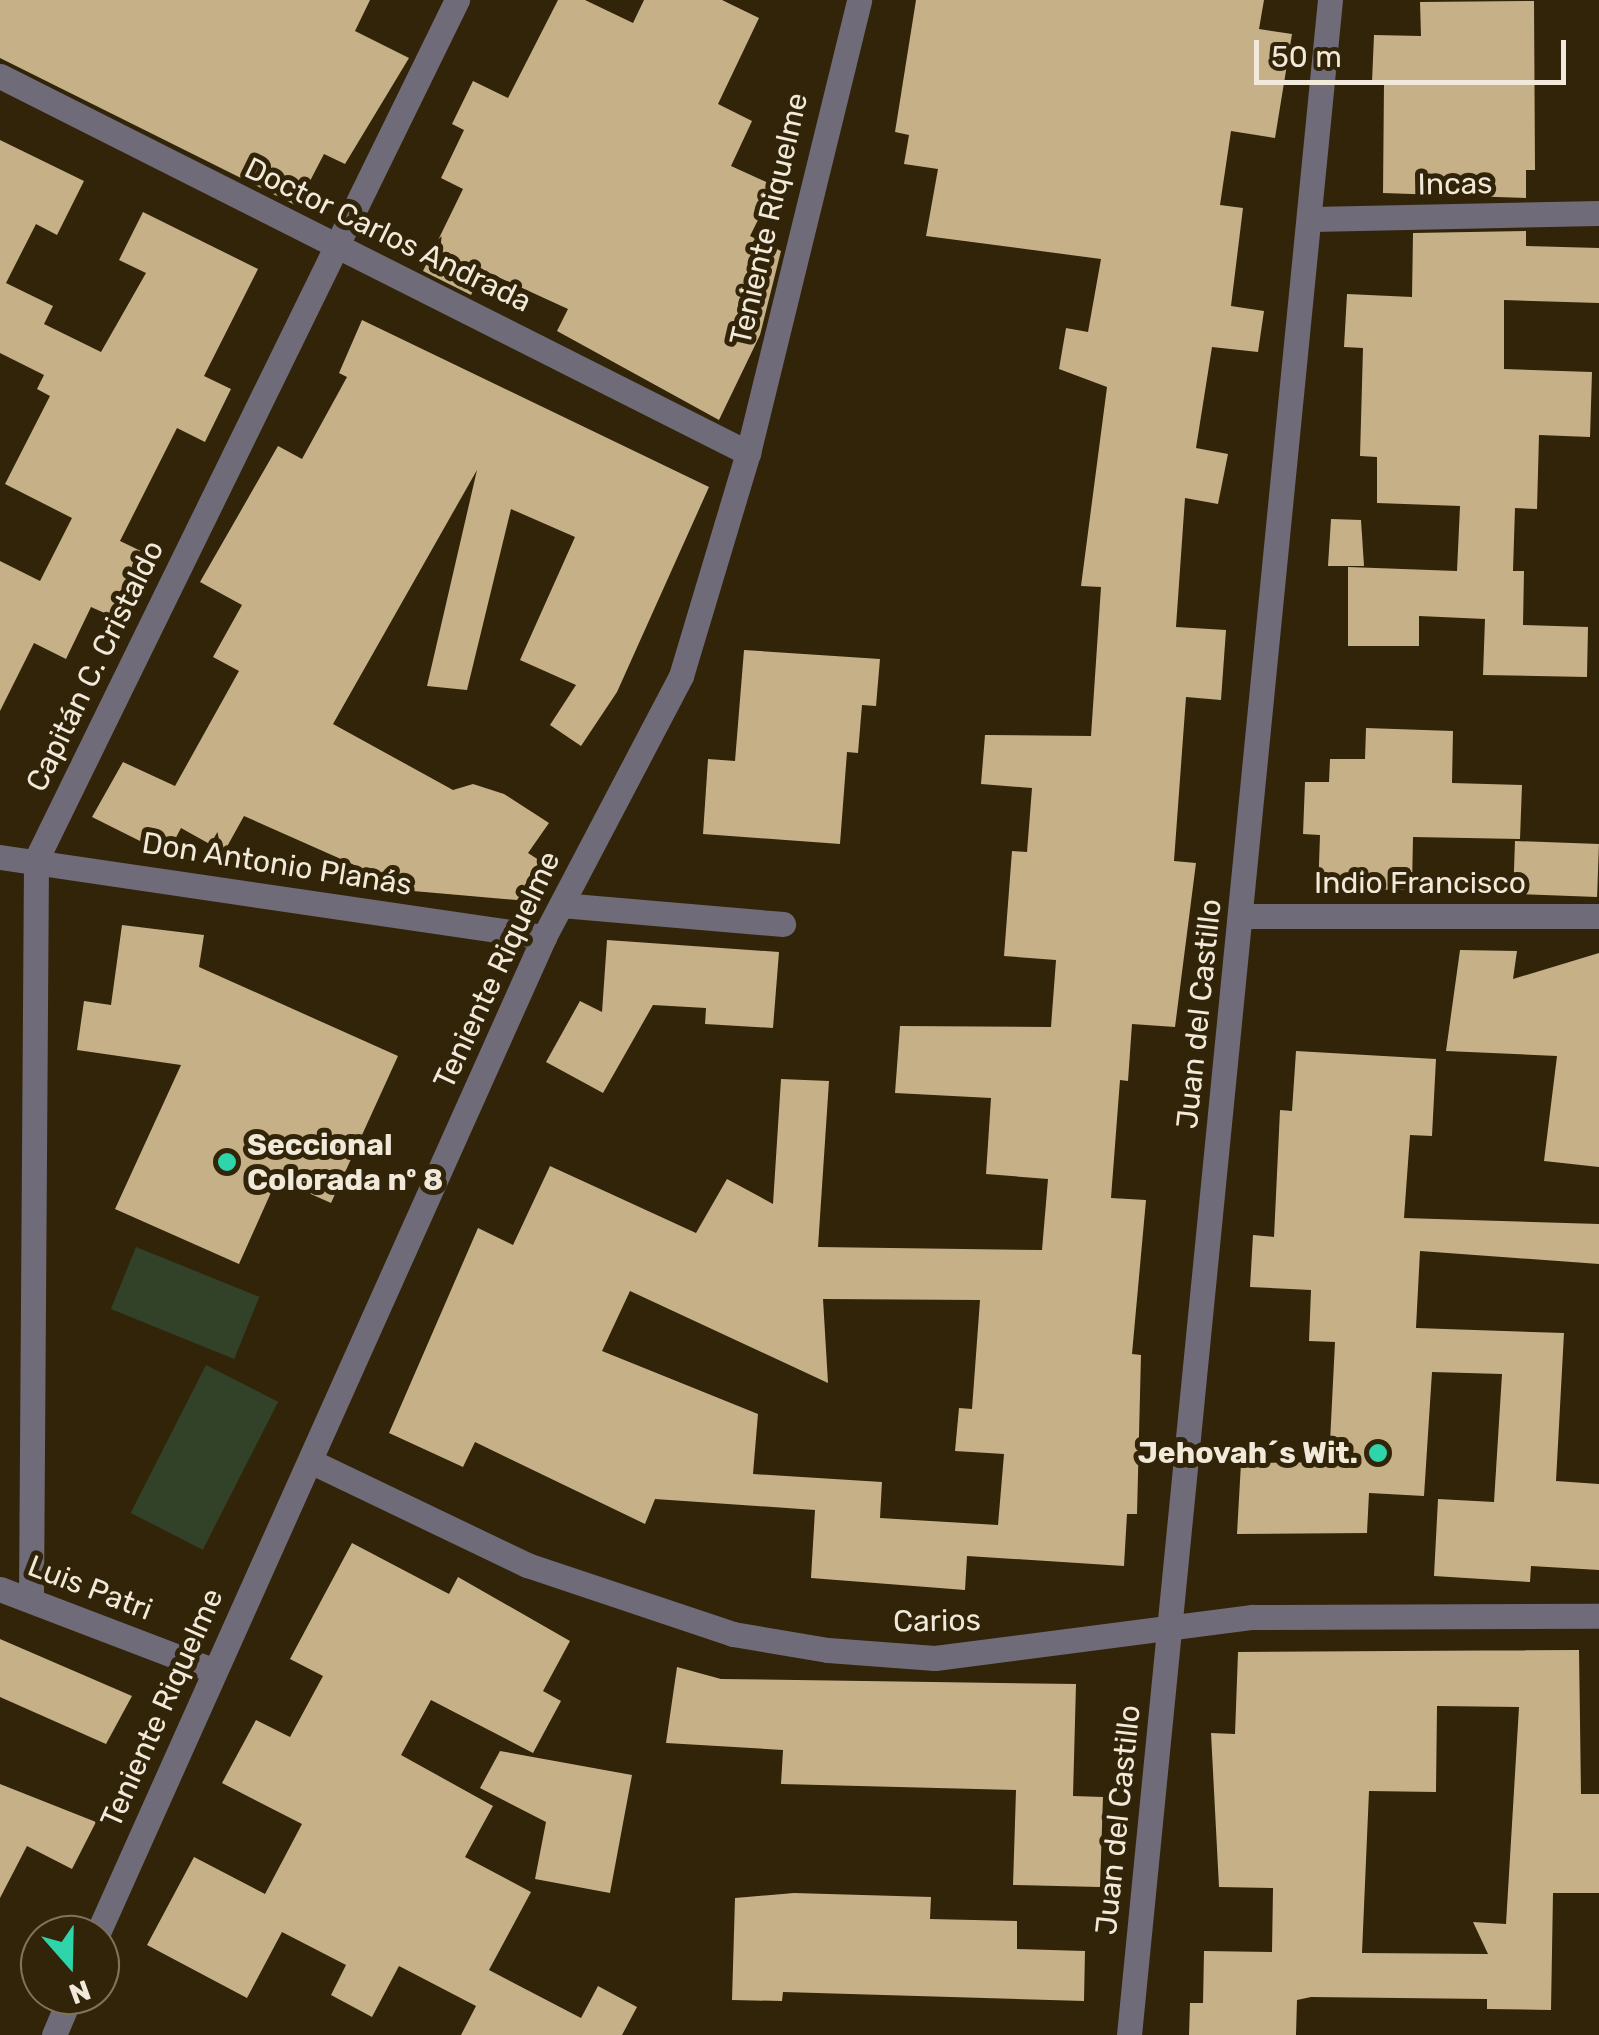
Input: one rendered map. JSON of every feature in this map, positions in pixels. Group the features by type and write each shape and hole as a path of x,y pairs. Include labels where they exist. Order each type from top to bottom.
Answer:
{"street":[{"name":"Capitán C. Cristaldo","path":"31,1597 36,860 457,0"},
{"name":"Teniente Riquelme","path":"106,1915 212,1670 310,1461 544,937 681,676 748,453 860,0"},
{"name":"Juan del Castillo","path":"1129,2035 1312,220 1330,0"},
{"name":"Doctor Carlos Andrada","path":"0,76 748,453"},
{"name":"Incas","path":"1312,220 1599,213"},
{"name":"Don Antonio Planás","path":"0,857 544,937"},
{"path":"561,905 783,924"},
{"name":"Indio Francisco","path":"1242,916 1599,916"},
{"name":"Carios","path":"310,1461 527,1565 733,1634 934,1658 1170,1623 1599,1616"},
{"name":"Luis Patri","path":"0,1589 31,1597 212,1670"}],"green space":[{"path":"136,1247 259,1297 234,1359 111,1309"},
{"path":"206,1365 278,1402 203,1550 131,1513"}],"building":[{"path":"0,0 370,0 355,31 409,58 345,164 324,154 297,206 0,58"},
{"path":"558,0 585,0 633,23 644,0 722,0 759,18 718,104 752,121 731,166 775,186 750,236 781,251 760,335 719,420 557,331 568,309 483,270 471,295 423,271 463,189 441,178 464,130 452,124 473,81 508,98"},
{"path":"916,0 1264,0 1259,29 1292,34 1275,138 1231,131 1220,205 1243,208 1231,306 1264,311 1258,352 1212,347 1196,448 1228,454 1218,504 1185,498 1176,627 1226,630 1221,700 1186,697 1174,861 1196,863 1175,1027 1132,1024 1128,1081 1120,1080 1111,1198 1146,1200 1132,1354 1141,1355 1137,1514 1127,1514 1124,1566 967,1556 965,1590 811,1578 815,1510 655,1499 645,1524 475,1442 463,1467 389,1433 478,1228 513,1245 550,1166 696,1233 727,1179 773,1204 781,1079 829,1081 818,1247 1042,1250 1048,1179 986,1174 991,1098 895,1093 900,1026 1051,1027 1056,960 1004,956 1012,851 1027,852 1032,788 981,784 985,735 1091,736 1101,587 1081,586 1107,387 1059,369 1066,328 1088,332 1101,259 926,236 938,169 904,164 909,135 895,132","holes":["630,1291 828,1383 823,1299 980,1300 972,1409 959,1408 955,1451 1004,1454 998,1525 880,1518 882,1482 753,1474 758,1414 602,1351"]},
{"path":"1534,1 1535,170 1526,170 1526,198 1383,193 1384,82 1372,82 1374,35 1421,36 1420,2"},
{"path":"0,140 84,181 57,235 36,224 6,283 53,306 44,324 101,352 146,273 119,260 143,212 258,269 204,376 231,389 205,442 177,428 120,541 141,551 109,615 91,607 66,659 34,643 0,711 0,561 40,581 72,518 5,484 50,396 37,389 44,375 0,353"},
{"path":"1526,231 1526,246 1599,248 1599,303 1504,300 1504,369 1592,372 1590,437 1539,435 1537,509 1515,508 1513,571 1524,571 1523,625 1588,627 1587,677 1483,675 1485,619 1419,616 1419,646 1348,646 1348,567 1457,571 1460,506 1377,503 1377,457 1360,456 1363,348 1344,347 1347,294 1412,297 1413,233"},
{"path":"362,320 709,487 617,692 581,746 550,725 576,685 520,660 575,537 511,509 467,690 427,686 477,470 333,724 453,790 473,784 504,794 549,823 528,853 542,862 517,900 413,891 244,816 224,852 181,828 171,847 155,838 150,846 92,817 123,762 175,786 239,671 213,657 242,605 200,582 278,446 302,459 347,377 339,373"},
{"path":"1331,519 1361,520 1364,566 1328,566"},
{"path":"744,650 880,659 876,706 862,705 858,753 847,752 840,844 703,834 708,759 735,761"},
{"path":"1366,728 1453,731 1452,783 1522,785 1520,839 1413,837 1412,889 1318,892 1320,835 1303,834 1305,782 1329,782 1330,759 1365,759"},
{"path":"1515,841 1599,844 1597,897 1513,894"},
{"path":"122,925 204,935 199,967 398,1056 331,1203 277,1179 239,1264 115,1209 181,1065 77,1050 84,1001 111,1005"},
{"path":"607,940 779,952 773,1028 705,1024 706,1008 653,1005 603,1093 546,1062 580,1001 602,1012"},
{"path":"1460,950 1517,951 1513,979 1599,953 1599,1167 1544,1161 1557,1056 1446,1051"},
{"path":"1296,1051 1436,1059 1432,1136 1410,1135 1404,1218 1599,1224 1599,1264 1420,1251 1416,1328 1564,1333 1556,1481 1599,1484 1599,1570 1531,1566 1530,1582 1434,1576 1438,1499 1494,1502 1502,1374 1432,1372 1424,1496 1369,1493 1367,1533 1237,1534 1241,1463 1329,1462 1335,1342 1309,1341 1311,1290 1250,1287 1253,1235 1274,1237 1280,1110 1292,1111"},
{"path":"352,1543 449,1594 458,1577 570,1641 543,1691 561,1701 533,1753 431,1700 401,1755 493,1806 465,1857 531,1892 489,1970 581,2018 598,1986 637,2007 622,2035 461,2035 476,2006 399,1966 372,2017 331,1995 346,1965 282,1932 247,1998 147,1945 194,1857 265,1894 302,1824 222,1783 256,1720 290,1737 323,1676 290,1659"},
{"path":"0,1639 132,1696 106,1744 0,1697"},
{"path":"1579,1650 1581,1794 1599,1794 1599,1893 1553,1893 1551,2010 1487,2009 1487,1999 1311,1997 1297,2000 1296,2035 1189,2035 1190,2003 1203,2003 1204,1951 1272,1952 1273,1888 1219,1887 1211,1733 1235,1734 1238,1652","holes":["1437,1706 1519,1707 1506,1924 1473,1922 1488,1954 1362,1953 1369,1791 1436,1792"]},
{"path":"677,1667 721,1679 1076,1684 1073,1796 1103,1797 1100,1887 1013,1885 1016,1790 781,1784 783,1750 666,1743"},
{"path":"500,1751 632,1775 610,1893 535,1879 546,1822 480,1788"},
{"path":"0,1784 96,1822 72,1869 27,1846 0,1898"},
{"path":"794,1893 931,1897 930,1919 1017,1921 1017,1949 1085,1951 1084,2001 783,1992 782,2001 732,2000 735,1898"}],"place":[{"name":"Seccional Colorada nº 8","path":"227,1162"},
{"name":"Jehovah´s Wit.","path":"1378,1453"}]}
